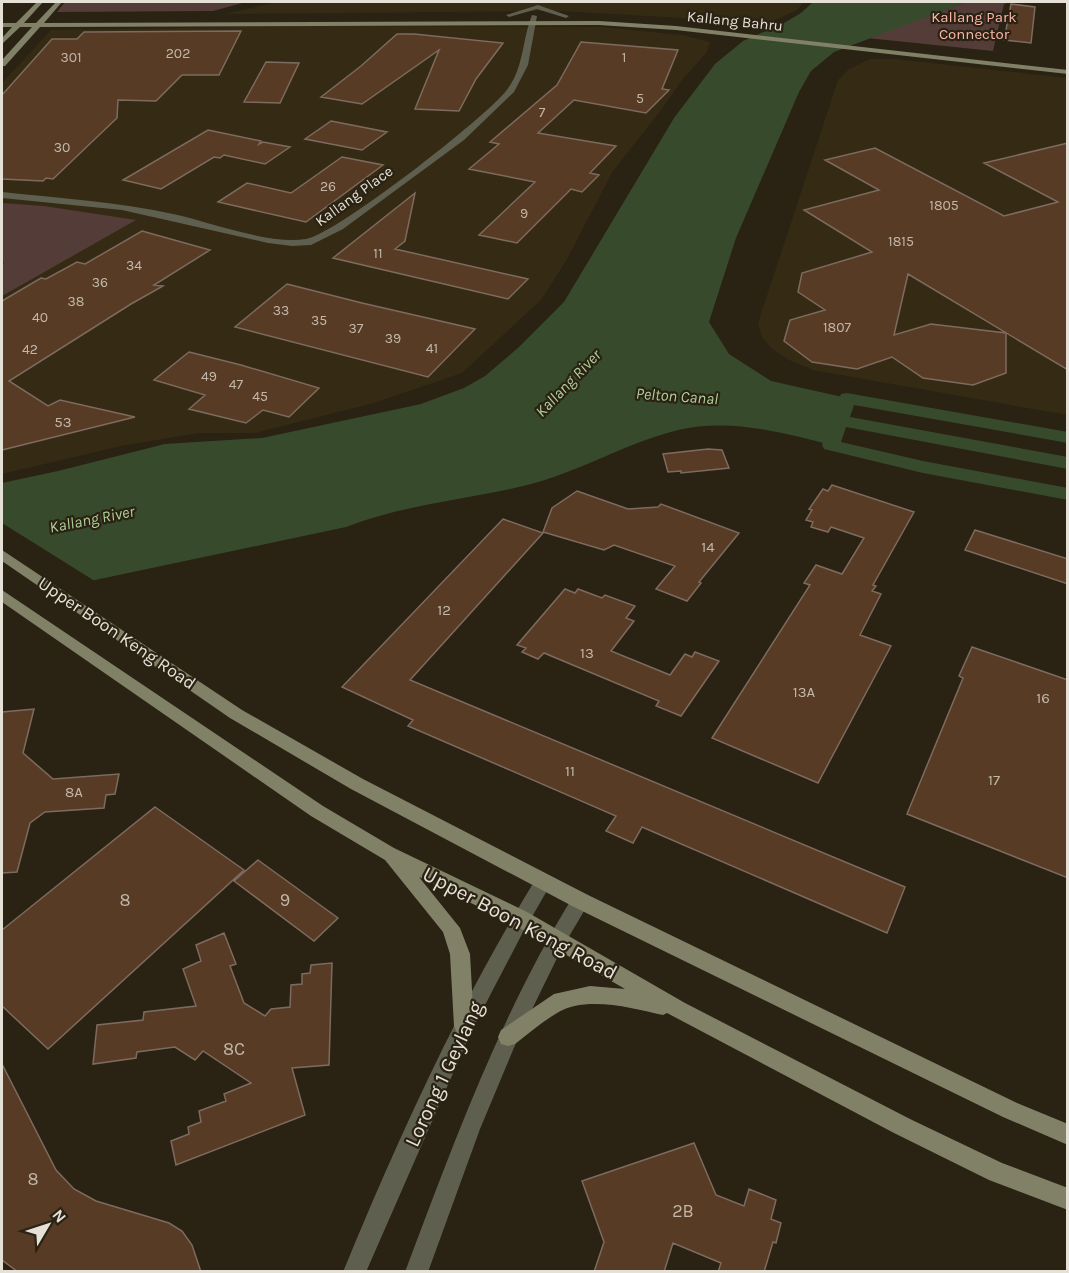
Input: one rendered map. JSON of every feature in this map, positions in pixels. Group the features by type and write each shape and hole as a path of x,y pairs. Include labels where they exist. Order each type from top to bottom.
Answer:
{"main road":[{"path":"2,42 40,2"},
{"path":"2,64 59,2"},
{"name":"Kallang Bahru","path":"2,18 509,15 534,19 598,16 1068,72"},
{"name":"Kallang Bahru","path":"2,25 534,19 735,32"},
{"name":"Kallang Bahru","path":"887,49 1068,66"},
{"name":"Upper Boon Keng Road","path":"2,555 236,714 357,784 580,901 1010,1110 1068,1135"},
{"name":"Upper Boon Keng Road","path":"2,595 316,811 388,854 520,918 678,1009 997,1172 1068,1199"},
{"path":"388,854 451,928 460,954 464,1026"},
{"path":"508,1037 554,1003 590,995 617,996 678,1009"}],"street":[{"name":"Kallang Bahru","path":"509,15 538,4 551,13 566,16"},
{"name":"Kallang Place","path":"2,195 122,207 268,240 311,242 340,227 461,138 510,92 523,69 534,19"},
{"name":"Lorong 1 Geylang","path":"354,1272 464,1026 520,918 543,882"},
{"path":"416,1272 508,1037 556,938 580,901"}],"shaded area":[{"path":"276,2 804,2 797,10 769,23 559,11 226,14"},
{"path":"303,26 601,27 683,35 710,42 707,52 682,80 613,171 566,261 541,300 462,373 374,403 255,433 198,433 121,446 2,474 2,83 51,30"},
{"path":"870,59 895,59 1067,78 1067,415 813,370 789,360 772,349 762,337 758,323 838,80 849,69"}],"green space":[{"path":"65,2 246,2 213,11 57,12"},
{"name":"Kallang Park Connector","path":"966,2 1011,2 1004,4 993,51 867,38"},
{"path":"2,203 44,206 136,220 2,296 4,262 2,261"}],"water":[{"name":"Kallang River","path":"813,2 966,2 834,52 811,71 799,92 736,238 709,322 729,354 771,381 847,398 831,445 774,431 736,426 716,425 678,430 543,481 389,513 346,527 95,580 2,612 2,483 165,444 262,438 421,404 464,388 485,376 519,347 564,302 674,118 715,64 743,41 784,23 801,13"}],"pier":[{"path":"2,523 98,583 2,615"}],"building":[{"path":"1011,4 1035,7 1031,43 1004,40"},
{"path":"241,31 219,75 182,75 156,101 118,100 117,118 53,179 46,178 43,181 2,179 2,95 52,39 77,39 84,32"},
{"path":"397,34 503,43 476,79 459,111 415,109 439,50 362,104 321,97"},
{"path":"581,42 678,50 662,89 669,90 646,113 574,100 538,133 616,146 590,173 599,175 582,192 571,189 517,243 479,235 535,182 469,169 499,144 490,142 557,85"},
{"path":"266,62 299,63 280,103 244,102"},
{"path":"331,121 387,132 362,150 305,139"},
{"path":"208,130 261,141 259,144 263,142 290,147 265,164 224,155 220,158 214,157 161,189 123,180"},
{"path":"1068,143 1068,370 908,274 894,335 931,324 1006,333 1006,373 973,385 923,378 892,357 857,369 812,362 784,341 790,320 825,310 798,292 802,273 872,252 804,210 879,190 825,160 875,148 1004,216 1058,202 984,163"},
{"path":"342,157 383,165 306,222 218,202 247,183 291,193"},
{"path":"415,193 405,241 395,249 528,279 508,299 333,258"},
{"path":"142,231 210,250 154,285 163,286 9,381 48,406 60,400 135,417 2,450 2,301 41,278 46,279 77,262 85,264"},
{"path":"287,284 475,329 428,377 235,327"},
{"path":"189,352 319,388 289,417 263,410 246,423 189,409 205,395 154,380"},
{"path":"708,449 722,450 729,468 681,473 681,471 668,472 663,454"},
{"path":"832,485 914,512 873,585 876,586 872,591 881,594 860,635 891,646 818,783 712,738 810,585 804,583 816,565 842,574 864,538 831,527 828,532 811,527 813,522 806,520 812,510 809,509 823,489 828,491"},
{"path":"577,491 628,509 658,507 661,504 739,533 699,582 701,583 687,601 656,589 675,566 614,545 604,550 543,532 552,508"},
{"path":"503,519 543,533 410,680 905,887 887,933 642,827 633,843 606,831 616,816 408,726 413,720 342,687"},
{"path":"975,530 1068,559 1068,584 965,550"},
{"path":"565,589 575,593 578,589 602,598 605,595 635,606 626,618 634,621 611,651 670,675 685,654 692,657 695,652 719,661 681,716 656,706 659,701 544,653 538,659 522,652 526,648 517,645"},
{"path":"972,647 1068,680 1068,878 907,814 963,678 959,676"},
{"path":"34,709 23,753 53,779 119,774 115,794 106,795 104,808 45,812 30,823 17,872 2,873 2,712"},
{"path":"155,807 244,870 48,1049 2,1006 2,930"},
{"path":"258,860 338,918 314,941 234,881"},
{"path":"224,933 236,964 230,966 244,1003 265,1016 271,1009 290,1007 291,985 302,984 302,974 310,973 311,965 332,963 329,1065 292,1068 305,1115 176,1165 171,1141 189,1134 188,1127 201,1122 199,1111 226,1101 224,1094 251,1083 203,1051 195,1060 175,1047 137,1052 136,1058 93,1064 97,1025 143,1020 144,1012 196,1006 183,969 201,961 196,945"},
{"path":"2,1064 56,1170 74,1189 96,1201 169,1223 182,1231 192,1245 201,1272 18,1272 2,1260"},
{"path":"694,1143 716,1195 744,1206 749,1189 776,1200 771,1219 781,1223 776,1243 773,1242 764,1272 718,1272 721,1263 673,1243 664,1272 594,1272 604,1242 582,1181"}],"waterway":[{"name":"Pelton Canal","path":"839,420 847,398 1068,438"},
{"name":"Pelton Canal","path":"810,414 839,420"},
{"name":"Pelton Canal","path":"839,420 1068,463"},
{"name":"Pelton Canal","path":"839,420 831,445 923,467 1068,494"}]}
